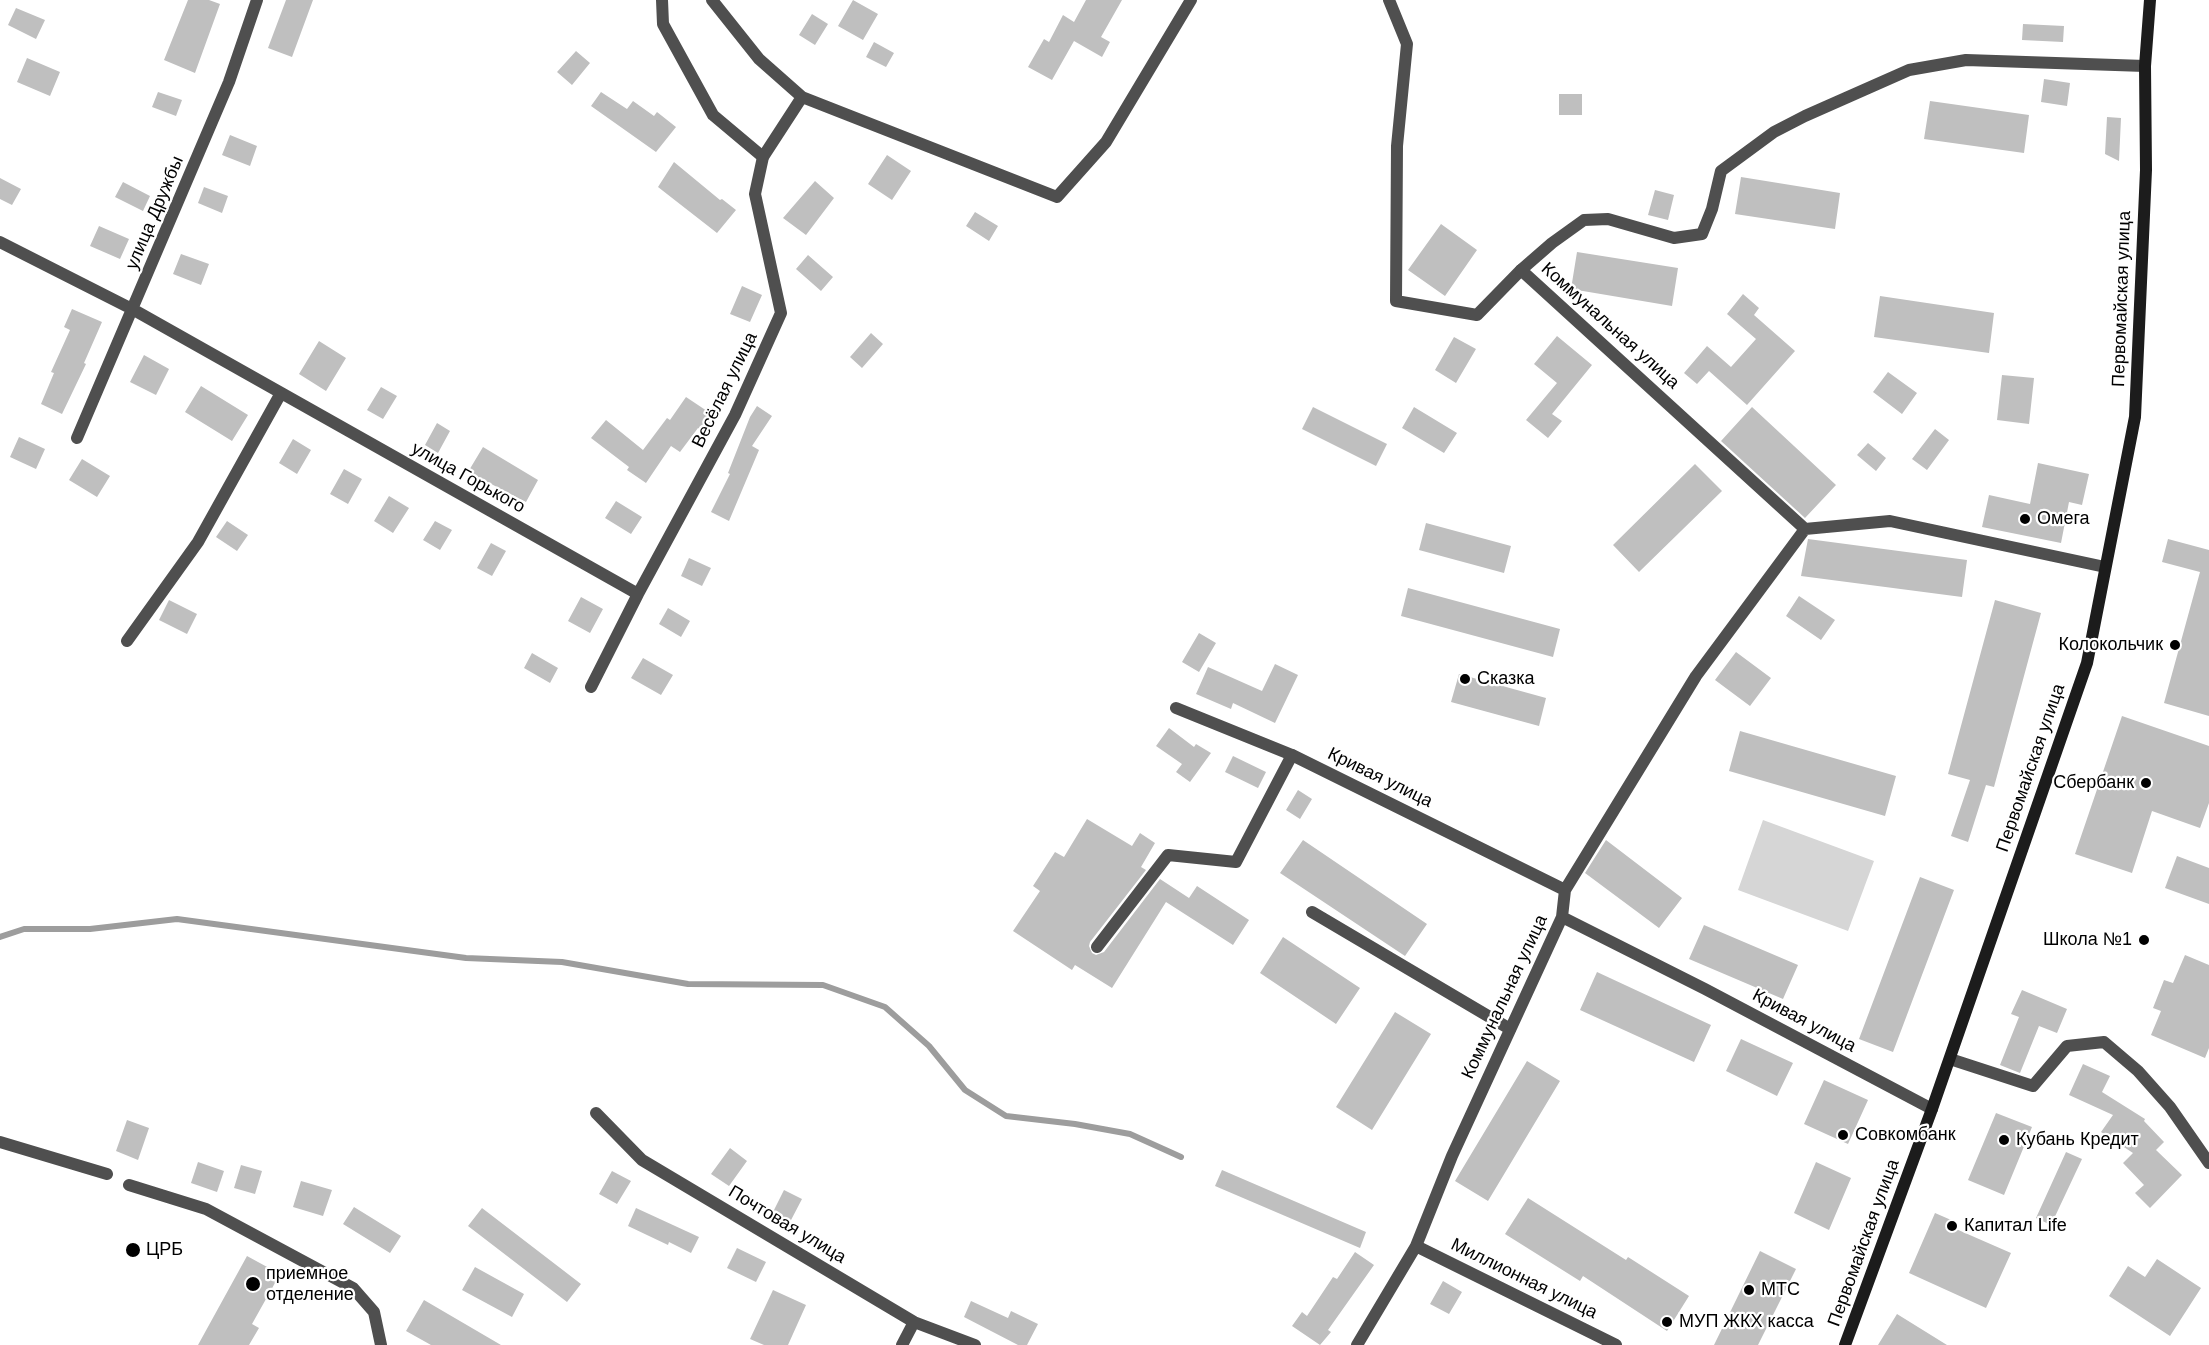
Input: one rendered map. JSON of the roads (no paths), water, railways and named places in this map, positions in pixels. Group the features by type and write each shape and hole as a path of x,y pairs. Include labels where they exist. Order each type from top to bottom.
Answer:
{"street":[{"name":"улица Дружбы","path":"78,438 230,82 257,0"},
{"path":"662,0 663,24 713,115 763,157"},
{"path":"712,0 759,59 802,97 1058,197 1106,142 1191,0"},
{"path":"1389,0 1407,44 1397,146 1396,301 1477,315 1521,270"},
{"name":"Первомайская улица","path":"1845,1345 1950,1059 2087,663 2136,417 2146,170 2145,66 2150,0"},
{"name":"Коммунальная улица","path":"1357,1345 1416,1246 1452,1156 1562,917 1565,890 1696,676 1805,529 1521,270 1552,243 1584,220 1608,219 1674,238 1702,234 1712,209 1721,171 1774,132 1909,70 1966,60 2145,66"},
{"name":"Весёлая улица","path":"591,687 638,594 735,415 781,313 755,194 763,157 802,97"},
{"name":"улица Горького","path":"0,242 134,310 638,594"},
{"path":"127,642 198,542 281,393"},
{"path":"1805,529 1890,521 2105,567"},
{"name":"Кривая улица","path":"1176,708 1292,755 1565,890"},
{"path":"1097,947 1168,855 1236,862 1292,755"},
{"path":"1312,912 1510,1029"},
{"name":"Кривая улица","path":"1562,917 1705,989 1932,1109"},
{"path":"1950,1059 2034,1086 2067,1046 2104,1042 2138,1071 2170,1107 2209,1163"},
{"name":"Почтовая улица","path":"596,1113 642,1160 914,1322 975,1345"},
{"path":"0,1142 107,1174"},
{"path":"129,1185 206,1209 353,1288 374,1312 381,1345"},
{"name":"Миллионная улица","path":"1416,1246 1616,1345"},
{"path":"902,1345 914,1322"}],"waterway":[{"path":"0,937 24,929 90,929 177,919 466,958 562,962 688,984 823,985 885,1007 929,1046 965,1090 1006,1116 1075,1124 1130,1134 1181,1157"}],"place":[{"name":"Омега","path":"2025,519"},
{"name":"Колокольчик","path":"2175,645"},
{"name":"Сказка","path":"1465,679"},
{"name":"Сбербанк","path":"2146,783"},
{"name":"Школа №1","path":"2144,940"},
{"name":"Совкомбанк","path":"1843,1135"},
{"name":"Кубань Кредит","path":"2004,1140"},
{"name":"Капитал Life","path":"1952,1226"},
{"name":"ЦРБ","path":"133,1250"},
{"name":"приемное отделение","path":"253,1284"},
{"name":"МТС","path":"1749,1290"},
{"name":"МУП ЖКХ касса","path":"1667,1322"}]}
